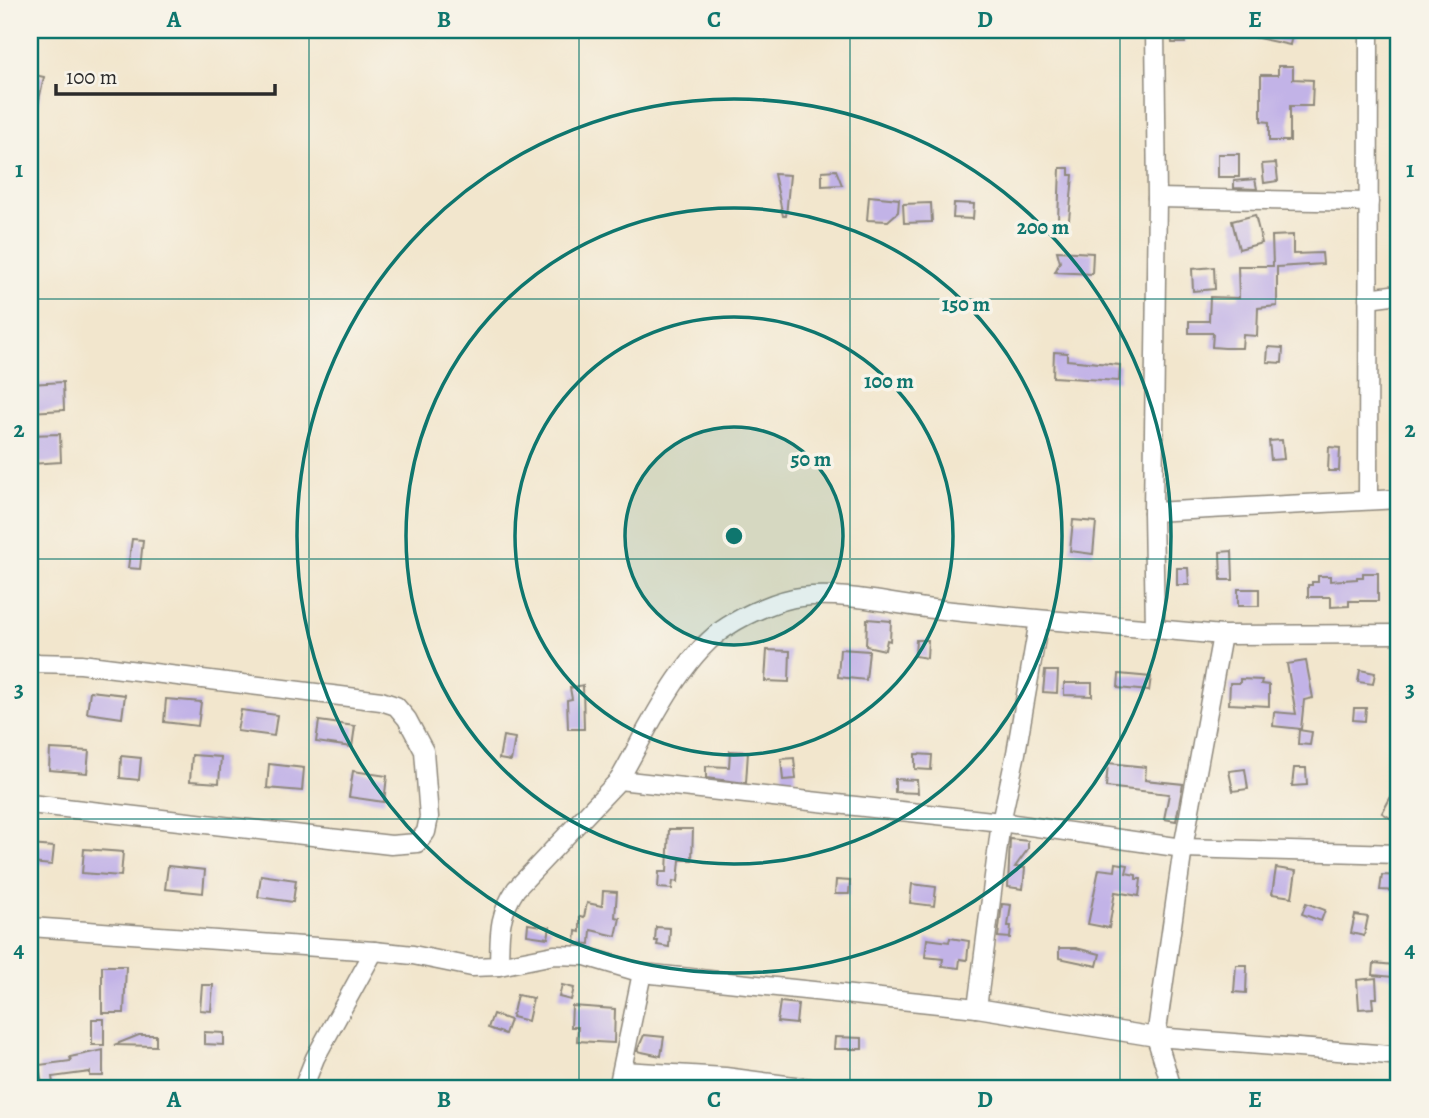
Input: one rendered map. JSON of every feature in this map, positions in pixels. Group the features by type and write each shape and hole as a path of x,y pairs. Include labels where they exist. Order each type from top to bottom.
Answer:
{"street":[{"path":"1155,30 1155,629"},
{"path":"1368,500 1369,30"},
{"path":"1157,198 1369,202"},
{"path":"1368,298 1399,294"},
{"path":"1153,512 1399,499"},
{"path":"499,967 500,931 504,908 510,899 619,780 678,677 698,653 726,626 763,608 800,597 851,598 1039,620 1222,635 1399,634"},
{"path":"977,1007 1001,822 1039,620"},
{"path":"1172,1088 1156,1037 1182,848 1222,635"},
{"path":"30,663 81,664 381,701 396,706 407,719 424,751 429,817 426,832 417,843 391,845 30,804"},
{"path":"619,780 1001,822 1182,848 1399,854"},
{"path":"30,927 374,951 472,967 499,967 554,955 585,956 642,973 977,1007 1156,1037 1390,1055 1399,1053"},
{"path":"303,1088 315,1058 374,951"},
{"path":"642,973 620,1080 725,1077 810,1088"}],"building":[{"path":"1244,30 1293,30 1290,45 1244,35"},
{"path":"1183,31 1185,43 1172,43 1171,32"},
{"path":"1278,66 1293,66 1293,79 1313,80 1312,106 1290,106 1290,141 1269,141 1269,122 1261,121 1261,75 1278,75"},
{"path":"30,74 44,77 35,118 30,118"},
{"path":"1218,154 1239,154 1239,177 1218,177"},
{"path":"1276,163 1278,181 1264,183 1262,164"},
{"path":"1060,168 1069,168 1069,175 1073,175 1069,220 1058,220"},
{"path":"836,170 842,185 822,186 822,171"},
{"path":"774,174 790,175 786,216 783,216"},
{"path":"1255,179 1257,189 1234,188 1234,181"},
{"path":"869,196 899,199 898,212 888,221 867,220"},
{"path":"931,203 932,222 904,223 903,204"},
{"path":"954,203 974,204 973,219 953,218"},
{"path":"1255,215 1262,243 1239,249 1232,221"},
{"path":"1293,235 1293,254 1322,253 1323,264 1277,267 1277,306 1258,308 1257,336 1243,335 1242,348 1225,348 1212,347 1213,333 1189,333 1189,321 1209,321 1210,297 1239,298 1238,266 1273,266 1272,236"},
{"path":"1057,251 1093,253 1092,274 1055,272 1060,262"},
{"path":"1214,267 1215,289 1193,291 1192,269"},
{"path":"1268,347 1283,348 1282,363 1267,362"},
{"path":"1054,352 1067,353 1067,360 1120,365 1119,381 1053,377"},
{"path":"63,382 64,410 30,412 30,384"},
{"path":"60,434 61,462 30,464 30,435"},
{"path":"1282,440 1284,459 1271,460 1269,441"},
{"path":"1329,447 1340,448 1339,471 1328,471"},
{"path":"1073,520 1096,522 1093,554 1070,551"},
{"path":"132,539 143,540 140,569 128,568"},
{"path":"1232,551 1233,580 1221,580 1220,552"},
{"path":"1177,568 1188,568 1189,585 1177,585"},
{"path":"1363,573 1378,573 1378,601 1349,601 1349,606 1331,607 1331,597 1308,597 1308,585 1318,582 1318,576 1330,576 1330,581 1357,579 1363,577"},
{"path":"1238,589 1259,589 1259,606 1238,606"},
{"path":"867,619 891,621 890,641 887,640 885,650 866,646"},
{"path":"916,640 928,640 927,658 915,656"},
{"path":"840,649 869,651 866,680 838,677"},
{"path":"767,650 790,651 789,682 765,681"},
{"path":"1306,661 1313,698 1304,700 1301,729 1273,726 1274,712 1296,714 1287,664"},
{"path":"1360,670 1375,673 1373,684 1358,682"},
{"path":"1045,671 1058,671 1057,693 1043,692"},
{"path":"1119,674 1151,677 1149,691 1118,688"},
{"path":"1240,679 1262,680 1261,684 1269,685 1269,706 1229,704 1230,683 1240,683"},
{"path":"1064,683 1092,683 1092,696 1064,695"},
{"path":"583,685 584,729 568,729 567,700 572,699 570,688"},
{"path":"90,691 125,695 122,718 87,713"},
{"path":"166,699 201,702 198,726 164,722"},
{"path":"1354,708 1366,708 1365,721 1353,720"},
{"path":"241,710 277,715 274,736 237,731"},
{"path":"319,721 355,726 352,747 316,742"},
{"path":"1299,730 1312,732 1310,745 1298,744"},
{"path":"503,736 515,738 511,761 499,759"},
{"path":"50,749 89,751 87,773 49,770"},
{"path":"730,751 748,752 746,783 706,778 706,766 729,767"},
{"path":"915,754 932,755 931,770 915,769"},
{"path":"192,755 221,757 219,783 190,781"},
{"path":"121,756 141,758 139,780 120,778"},
{"path":"794,758 796,779 783,780 781,759"},
{"path":"1108,763 1146,767 1145,780 1183,784 1176,821 1164,819 1169,794 1106,787"},
{"path":"269,764 304,768 302,791 267,788"},
{"path":"1294,768 1306,768 1307,785 1292,786"},
{"path":"1245,769 1248,789 1233,791 1229,771"},
{"path":"353,771 387,776 384,802 349,797"},
{"path":"895,779 917,780 918,793 895,792"},
{"path":"1399,782 1399,823 1382,813"},
{"path":"669,829 693,829 692,860 680,860 678,882 673,881 672,889 658,888 659,872 667,872"},
{"path":"1010,839 1028,841 1028,849 1015,867 1025,868 1023,889 1008,887"},
{"path":"30,845 54,847 52,865 30,863"},
{"path":"84,849 123,852 121,876 82,873"},
{"path":"1116,863 1128,865 1126,873 1141,879 1139,896 1115,892 1109,928 1088,924 1099,869 1115,871"},
{"path":"168,866 205,870 203,893 165,889"},
{"path":"1276,868 1296,871 1292,897 1272,894"},
{"path":"261,875 296,880 293,902 258,897"},
{"path":"1382,875 1399,876 1399,891 1380,890"},
{"path":"836,880 850,881 849,894 835,894"},
{"path":"912,884 936,887 934,906 910,903"},
{"path":"603,891 617,892 615,917 620,918 616,936 591,930 590,944 575,943 576,931 580,932 580,916 584,917 587,903 602,906"},
{"path":"1306,903 1325,910 1321,921 1302,914"},
{"path":"1002,904 1011,905 1008,926 1011,926 1010,938 998,937"},
{"path":"1355,915 1368,917 1364,936 1351,933"},
{"path":"528,924 550,927 548,938 527,935"},
{"path":"656,927 670,928 669,947 657,945"},
{"path":"950,938 969,941 967,960 960,959 959,968 942,966 943,959 925,957 927,939 949,942"},
{"path":"1059,948 1076,948 1100,954 1097,966 1059,958"},
{"path":"1374,963 1394,965 1393,977 1373,975"},
{"path":"1236,965 1247,965 1246,993 1234,992"},
{"path":"102,966 126,966 124,1013 102,1013"},
{"path":"1376,978 1377,998 1372,998 1373,1008 1359,1009 1357,980"},
{"path":"202,985 213,985 211,1011 200,1010"},
{"path":"562,985 574,988 571,1000 559,997"},
{"path":"517,995 533,998 528,1021 512,1017"},
{"path":"780,1002 798,1004 796,1024 777,1022"},
{"path":"572,1006 615,1009 614,1043 577,1041 578,1027 571,1027"},
{"path":"493,1014 510,1020 505,1034 488,1028"},
{"path":"92,1019 104,1019 104,1045 92,1045"},
{"path":"204,1032 224,1033 224,1045 204,1044"},
{"path":"139,1035 156,1035 156,1046 114,1045"},
{"path":"644,1035 664,1037 661,1056 637,1051"},
{"path":"835,1037 862,1038 862,1049 834,1049"},
{"path":"103,1050 103,1076 90,1076 90,1072 52,1077 53,1083 42,1085 39,1065 71,1061 70,1057"}]}
